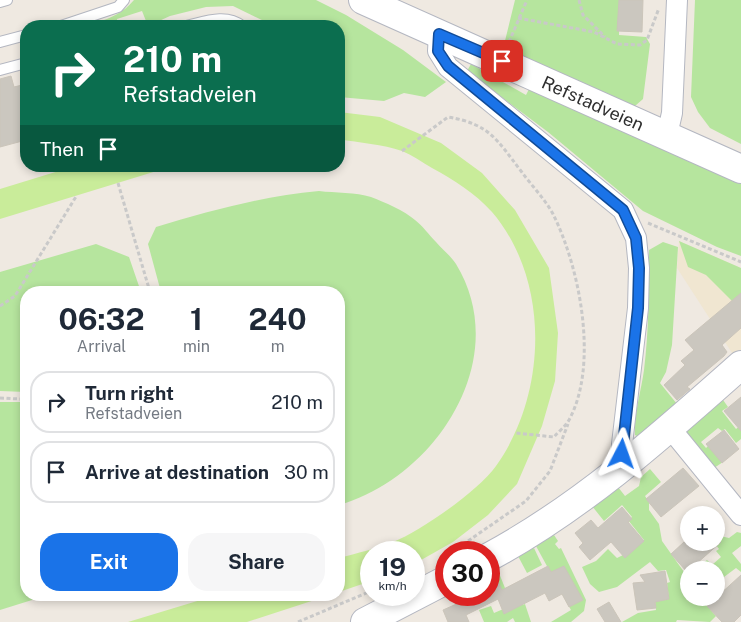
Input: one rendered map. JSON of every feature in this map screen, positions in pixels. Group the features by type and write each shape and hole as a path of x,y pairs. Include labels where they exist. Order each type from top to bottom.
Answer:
{"street":[{"name":"Refstadveien","path":"363,0 741,169"},
{"path":"666,135 673,106 677,3"},
{"path":"439,34 438,51 448,66 623,210 636,238 639,268 638,308 622,444 622,454 626,461"},
{"path":"500,551 530,534 575,504 626,461 670,428 741,365"},
{"path":"670,428 741,514"},
{"path":"365,622 435,586"}],"lane":[{"path":"0,2 7,0"},
{"path":"90,20 118,7 124,0"},
{"path":"213,20 230,20"},
{"path":"0,42 20,37"},
{"path":"0,70 20,65"}],"path":[{"path":"502,61 518,18 527,0"},
{"path":"579,0 584,15 607,39"},
{"path":"518,18 594,32 618,44 640,45 647,40 657,9 677,3"},
{"path":"402,151 448,118 468,120 493,134 552,213 572,266 583,327 582,383 550,472 526,501 468,541"},
{"path":"118,183 148,286"},
{"path":"21,286 77,195"},
{"path":"623,210 741,262"},
{"path":"0,306 15,296 20,288"},
{"path":"0,398 20,398"},
{"path":"516,433 554,438 568,421"},
{"path":"298,622 360,595"}],"shaded area":[{"path":"679,241 741,268 741,350 734,356 677,268"}],"green space":[{"path":"134,0 316,0 346,15 403,50 446,82 425,97 404,93 384,101 345,98 345,20 262,20 233,6 206,7 161,20 146,20 142,11 117,20 103,20 121,12"},
{"path":"515,0 620,0 619,35 646,37 650,44 643,99 635,106 625,107 502,53"},
{"path":"695,0 741,0 741,144 710,128 698,112 691,97"},
{"path":"471,64 526,95 529,89 741,181 741,256 717,247 643,211 548,132 467,71"},
{"path":"345,113 380,117 441,143 482,173 515,210 549,268 558,333 555,381 542,426 517,484 488,515 454,541 435,541 435,552 425,558 425,541 395,541 433,520 476,487 496,466 513,438 525,406 533,373 535,338 533,304 525,271 511,240 492,212 464,187 406,153 395,149 345,140"},
{"path":"55,172 153,172 0,219 0,189"},
{"path":"319,191 365,195 400,210 418,222 449,255 456,264 472,301 476,338 470,375 455,410 434,442 406,469 374,491 345,503 345,286 159,286 148,244 156,227 257,200"},
{"path":"679,241 741,268 741,295 733,302 706,275 688,267"},
{"path":"663,242 678,247 672,345 666,372 660,383 677,404 639,437 635,435 635,427 647,340 649,250"},
{"path":"96,244 129,257 139,286 20,286 20,392 0,391 0,272"},
{"path":"721,397 728,407 722,411 736,429 741,425 741,439 736,443 725,429 722,431 718,428 701,442 706,448 709,445 723,462 714,468 686,435 686,427"},
{"path":"0,402 20,402 20,601 29,601 0,610"},
{"path":"650,469 661,482 645,496 649,502 649,510 659,524 662,541 680,566 680,606 707,606 716,616 710,622 677,620 676,622 622,622 638,613 656,610 655,601 669,599 667,583 670,582 666,570 658,571 650,562 617,587 599,592 590,584 582,567 596,561 608,549 617,558 625,556 644,540 628,520 632,517 622,505 604,521 592,506 618,487 625,496 639,486 641,477"},
{"path":"737,532 741,533 741,546 732,553 741,564 741,572 736,568 725,576 725,561 716,561 721,557 716,551 725,551 725,537 729,538"},
{"path":"554,535 558,541 555,544 559,549 561,548 586,600 584,611 571,622 551,622 571,610 536,546"},
{"path":"534,548 542,565 527,573 518,556"},
{"path":"360,552 360,585 345,590 345,556"},
{"path":"500,576 505,588 512,586 522,605 525,604 531,622 515,622 513,618 507,622 484,622 479,610 491,606 494,613 508,607 500,588"},
{"path":"197,601 312,601 247,622 128,622"}],"building":[{"path":"619,0 643,0 642,32 617,31"},
{"path":"11,76 14,87 20,86 20,142 0,147 0,79"},
{"path":"741,293 741,328 722,345 727,352 687,387 690,389 677,400 664,385 685,365 681,361 694,350 685,340"},
{"path":"741,397 741,431 724,411"},
{"path":"724,430 739,449 722,463 706,444"},
{"path":"683,468 699,486 661,517 646,499"},
{"path":"622,507 632,519 628,522 644,541 625,558 611,542 590,560 579,547 583,543 575,533 591,520 598,528"},
{"path":"680,546 680,551 711,551 699,561 680,561 680,564 671,554"},
{"path":"548,566 551,572 564,566 583,600 569,607 562,594 549,601 545,593 504,614 500,604 500,586 502,590"},
{"path":"665,571 669,599 655,602 656,608 637,610 633,583 645,582 640,575"},
{"path":"741,575 741,615 734,622 722,622 707,606 725,606 725,590"},
{"path":"609,602 621,622 605,622 597,609"},
{"path":"452,606 484,606 466,615 469,622 448,622 443,610"}],"route":[{"path":"502,61 439,34 438,51 448,66 623,210 636,238 639,268 638,308 622,454"}]}
